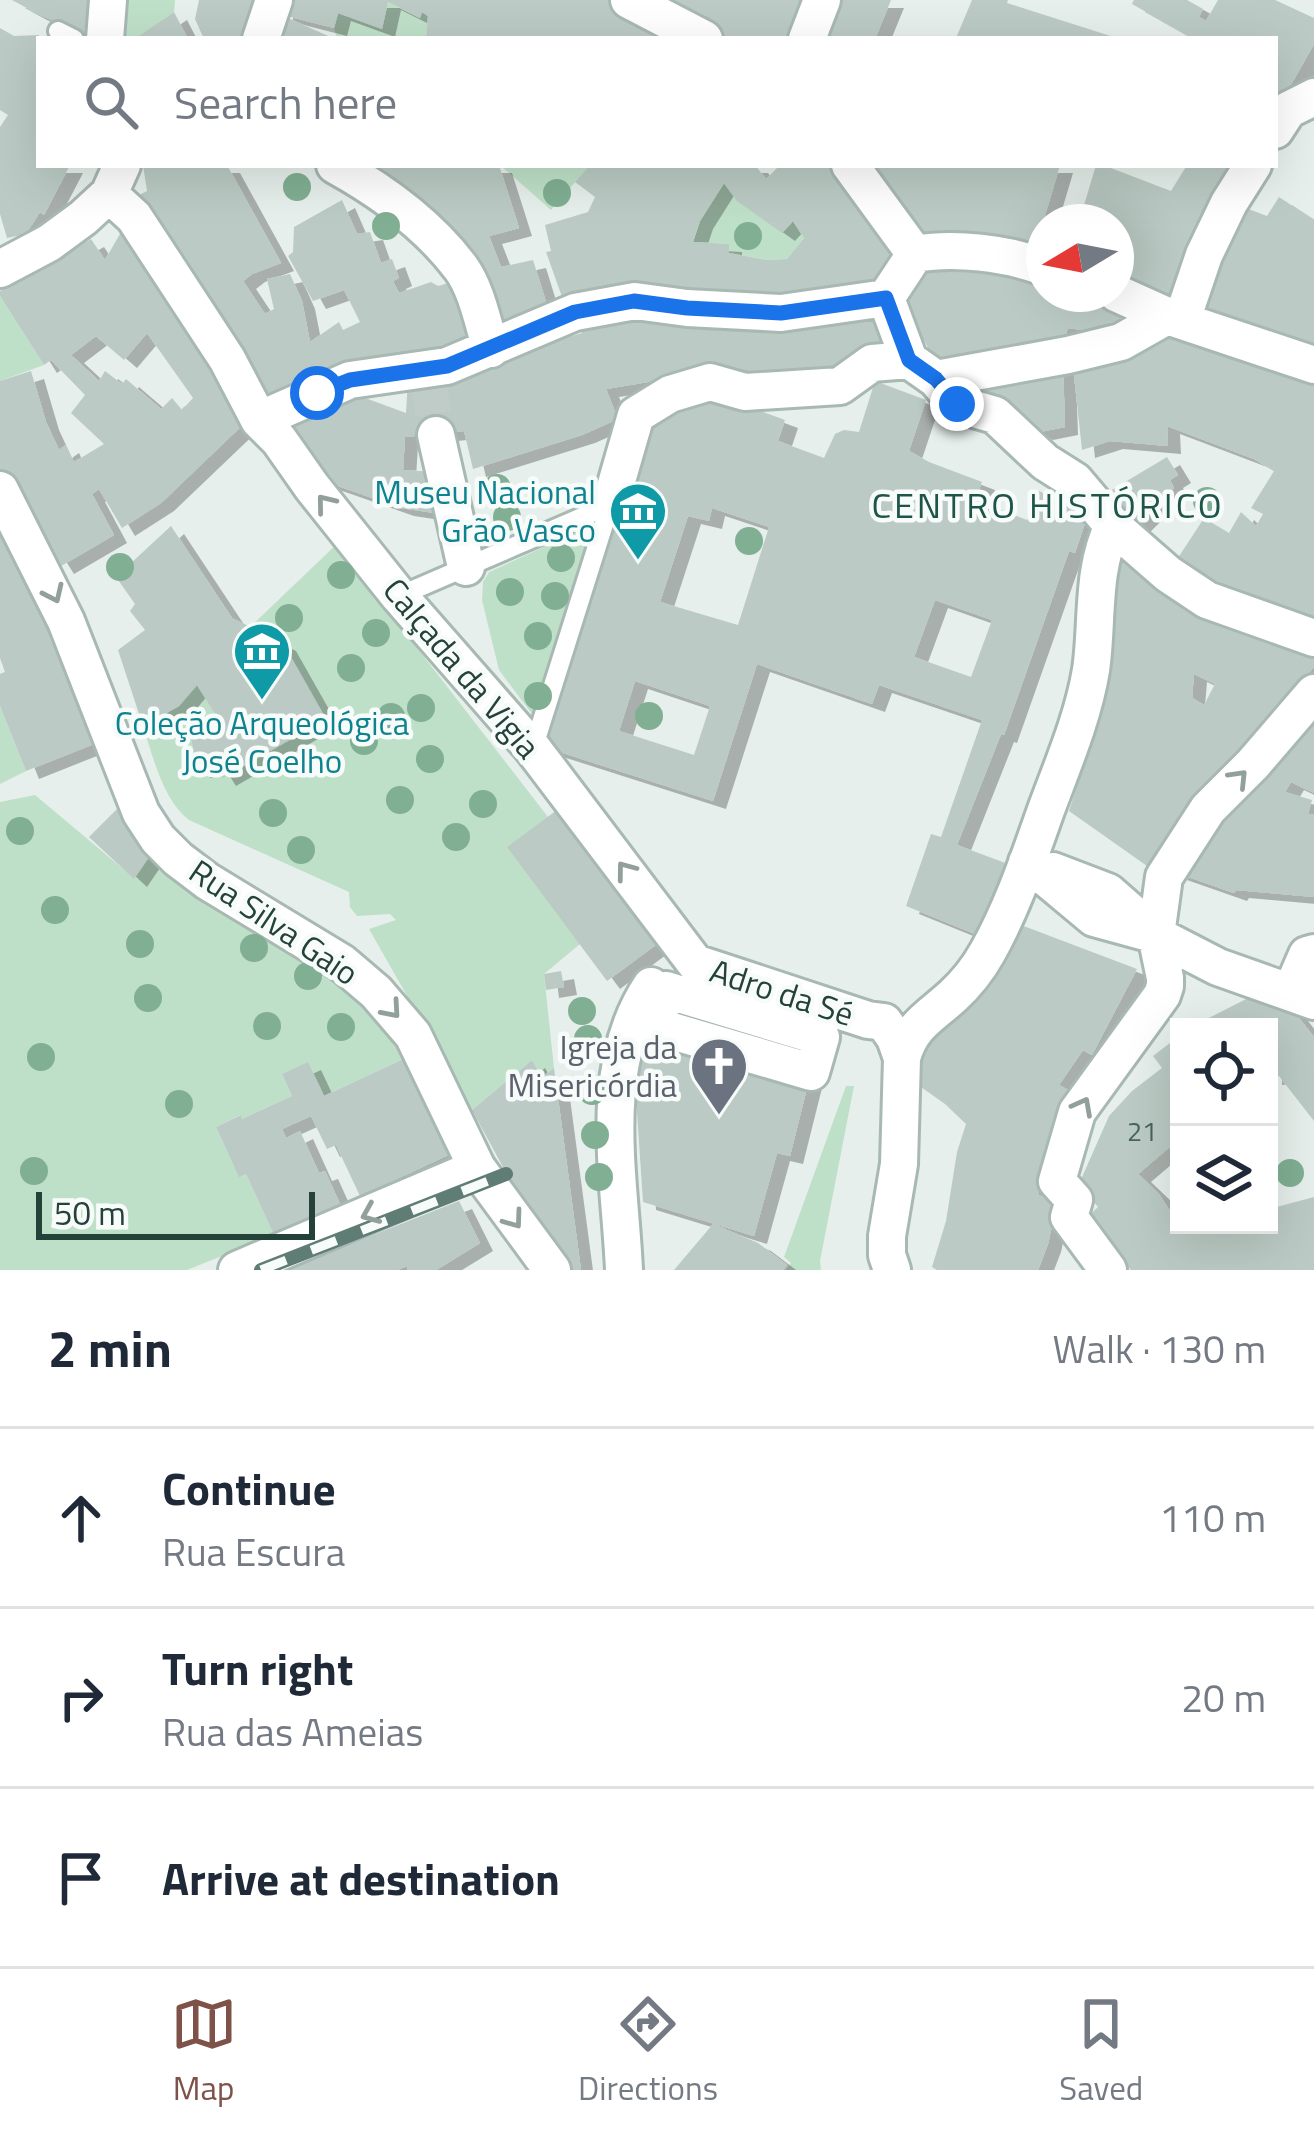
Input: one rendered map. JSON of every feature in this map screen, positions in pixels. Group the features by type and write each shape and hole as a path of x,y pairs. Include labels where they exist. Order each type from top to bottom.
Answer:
{"street":[{"path":"105,36 108,0"},
{"path":"262,36 274,0"},
{"path":"629,0 698,36"},
{"path":"808,36 822,0"},
{"path":"1278,125 1288,110 1314,97"},
{"path":"340,168 377,188 418,222 463,271 491,349"},
{"path":"852,168 915,254"},
{"path":"610,505 636,415 670,394 710,382 746,392 841,386 872,363 992,370 1121,342 1174,318 1229,203 1251,168"},
{"path":"0,269 83,218 112,175"},
{"name":"Calçada da Vigia","path":"112,175 259,420 399,596 533,749 695,963"},
{"path":"915,254 974,253 1026,263"},
{"path":"259,420 350,380 428,373 575,312 634,301 781,313 886,298 915,254"},
{"path":"886,298 922,369 957,404 995,416 1045,462 1075,481 1113,526 1168,574 1207,600 1314,638"},
{"path":"1134,300 1314,365"},
{"path":"436,435 466,567"},
{"name":"Rua Silva Gaio","path":"0,490 66,621 141,813 158,838 208,881 343,963 376,992 413,1035 477,1168 552,1270"},
{"path":"892,1270 887,1237 899,1164 902,1058 913,1030 970,977 986,955 1028,862 1071,744 1091,669 1098,580 1104,543 1113,526"},
{"path":"1108,1270 1069,1217 1074,1200 1057,1181 1077,1112 1166,986 1156,935 1164,877 1208,809 1314,693"},
{"path":"1028,862 1094,918 1156,935 1306,1004 1307,955 1314,953"},
{"path":"624,1270 615,1121 625,1039 651,986 663,974 695,963"},
{"name":"Adro da Sé","path":"695,963 876,1021"},
{"path":"876,1021 905,1021 938,1008"},
{"path":"876,1021 895,1037 902,1058"},
{"path":"238,1270 477,1168"}],"lane":[{"path":"399,596 610,505"},
{"path":"533,749 610,505"}],"green space":[{"path":"117,0 175,0 174,12 138,36 114,36"},
{"path":"388,2 419,18 422,12 428,16 426,36 336,36 334,28 338,13 382,28"},
{"path":"503,168 587,168 551,210"},
{"path":"724,183 783,232 793,221 804,238 787,259 767,260 729,253 728,244 693,242"},
{"path":"0,296 44,365 0,381"},
{"path":"592,525 535,718 499,670 482,600 483,582 489,572"},
{"path":"339,542 548,817 580,944 544,974 554,1068 542,1077 532,1060 472,1110 369,929 396,920 390,914 357,916 350,907 349,892 189,820 166,790 143,726 179,706 232,618 250,627"},
{"path":"0,706 26,771 0,784"},
{"path":"35,795 134,878 153,851 336,971 410,1056 324,1096 307,1063 282,1074 292,1096 216,1127 239,1176 246,1174 274,1235 187,1270 0,1270 0,802"},
{"path":"846,1086 854,1086 821,1270 786,1270 791,1263 784,1257"}],"building":[{"path":"12,0 99,0 93,36"},
{"path":"199,0 261,0 255,36 203,36 195,19"},
{"path":"283,0 611,0 679,36 426,36 428,16 422,12 420,18 388,2 382,29 338,13 334,28 279,14"},
{"path":"653,0 810,0 799,36 700,36"},
{"path":"835,0 891,0 876,36 818,36"},
{"path":"972,0 1008,0 1111,36 957,36"},
{"path":"1134,0 1187,0 1203,9 1199,17 1206,21 1218,0 1275,0 1314,18 1314,44 1278,108 1278,36 1189,36 1132,4"},
{"path":"174,12 186,36 138,36"},
{"path":"279,14 328,36 275,36"},
{"path":"0,28 14,36 39,35 36,168 68,168 44,215 40,212 26,234 7,238 0,214 0,127 8,115 0,110"},
{"path":"143,168 229,168 281,263 243,281 265,314 274,309 267,279 290,274 302,301 310,342 339,322 343,330 360,322 344,290 313,301 288,256 293,252 294,227 342,200 357,234 370,232 381,263 392,259 399,293 431,282 438,286 452,282 472,336 452,351 258,414 139,195 147,191"},
{"path":"381,168 500,168 519,228 489,236 501,267 533,260 550,315 492,333 455,247 400,182"},
{"path":"587,168 757,168 766,179 777,168 842,168 905,262 862,294 566,308 546,252 551,251 545,225 588,212 595,197 575,182","holes":["724,183 737,201 782,233 793,221 804,238 787,259 767,260 729,253 729,244 693,242"]},
{"path":"870,168 1059,168 1048,204 1026,204 1026,258 921,243"},
{"path":"1095,168 1111,168 1171,191 1185,168 1245,168 1175,308 1134,295 1134,204 1084,204"},
{"path":"1279,197 1314,220 1314,346 1190,306 1235,204 1267,216"},
{"path":"128,220 252,416 161,503 122,528 99,489 92,494 114,535 61,566 0,469 0,381 31,371 59,450 66,445 74,462 104,444 71,413 85,395 51,360 44,365 0,291 91,239 105,260","holes":["147,333 193,398 182,410 172,398 161,409 126,379 122,384 105,371 99,381 71,355 96,336 124,360"]},
{"path":"916,263 1026,270 1026,312 1135,314 1127,336 1068,328 1062,346 939,367 918,330 891,297"},
{"path":"880,307 890,356 781,378 684,376 606,389 618,419 473,469 464,431 405,437 403,470 435,472 441,514 401,508 315,478 273,418 357,395 406,413 408,379 452,377 582,333 579,315"},
{"path":"1159,320 1314,365 1314,629 1273,614 1174,564 1204,518 1229,533 1241,512 1256,526 1263,514 1251,508 1274,471 1167,426 1168,446 1110,441 1082,450 1072,356"},
{"path":"1063,365 1065,427 1040,432 985,400 971,380"},
{"path":"875,381 926,400 909,451 982,482 975,500 1027,520 1039,491 1088,514 1075,553 1069,551 1004,735 957,845 1008,864 980,936 906,906 931,834 941,837 982,720 879,685 872,704 757,664 713,801 544,747 648,421 703,390 785,420 778,441 824,458 835,434 859,432","holes":["712,508 769,527 738,625 660,602 688,516 709,521","935,600 992,620 971,677 914,657","635,681 710,706 694,755 619,731"]},
{"path":"1167,457 1178,475 1170,480 1174,488 1135,526 1105,494"},
{"path":"0,517 104,740 26,771 0,706 0,674 5,672 0,658"},
{"path":"171,526 232,618 283,643 326,719 223,778 216,767 197,770 191,736 226,731 197,685 179,706 143,726 118,650 145,630 130,611 135,604 116,577"},
{"path":"1118,552 1314,645 1314,667 1157,873 1069,811 1099,718","holes":["1194,674 1215,684 1204,705 1192,698"]},
{"path":"1314,702 1314,793 1291,782 1285,792 1312,800 1308,814 1314,814 1314,897 1234,893 1174,872"},
{"path":"123,803 153,851 134,879 89,837"},
{"path":"557,810 657,944 607,981 507,847"},
{"path":"1021,925 1137,969 1092,1055 1083,1050 1059,1085 1068,1090 1038,1195 1057,1202 1038,1270 937,1270 932,1267 966,1124 911,1080 919,1051"},
{"path":"561,971 564,987 546,990 544,974"},
{"path":"1262,991 1291,1008 1314,1037 1314,1121 1278,1076 1278,1018 1209,1018"},
{"name":"Igreja da Misericórdia","path":"655,1026 811,1072 790,1156 777,1153 754,1236 643,1202 635,1082"},
{"path":"1170,1043 1170,1147 1138,1174 1170,1211 1170,1234 1278,1234 1278,1207 1314,1197 1314,1270 1131,1270 1085,1219 1098,1207 1079,1184 1109,1116 1162,1068 1153,1056"},
{"path":"410,1056 455,1152 360,1196 336,1145 327,1149 311,1116 282,1129 286,1138 300,1131 340,1204 274,1235 246,1174 239,1177 216,1127 292,1096 282,1074 308,1062 324,1096"},
{"path":"532,1060 542,1077 554,1068 581,1270 568,1270 535,1226 472,1110"},
{"path":"459,1201 480,1243 436,1270 408,1270 407,1266 397,1270 285,1270"},
{"path":"713,1224 758,1243 787,1265 783,1270 674,1270"}],"tunnel":[{"path":"428,378 436,435"}],"railway":[{"path":"261,1270 506,1174"}],"place":[{"name":"Museu Nacional Grão Vasco","path":"638,562"},
{"name":"Coleção Arqueológica José Coelho","path":"262,702"},
{"name":"Igreja da Misericórdia","path":"719,1117"}],"district":[{"name":"CENTRO HISTÓRICO","path":"1048,504"}],"route":[{"path":"317,393 367,376 447,366 575,312 634,301 781,313 886,298 909,360 936,379 957,404"}]}
